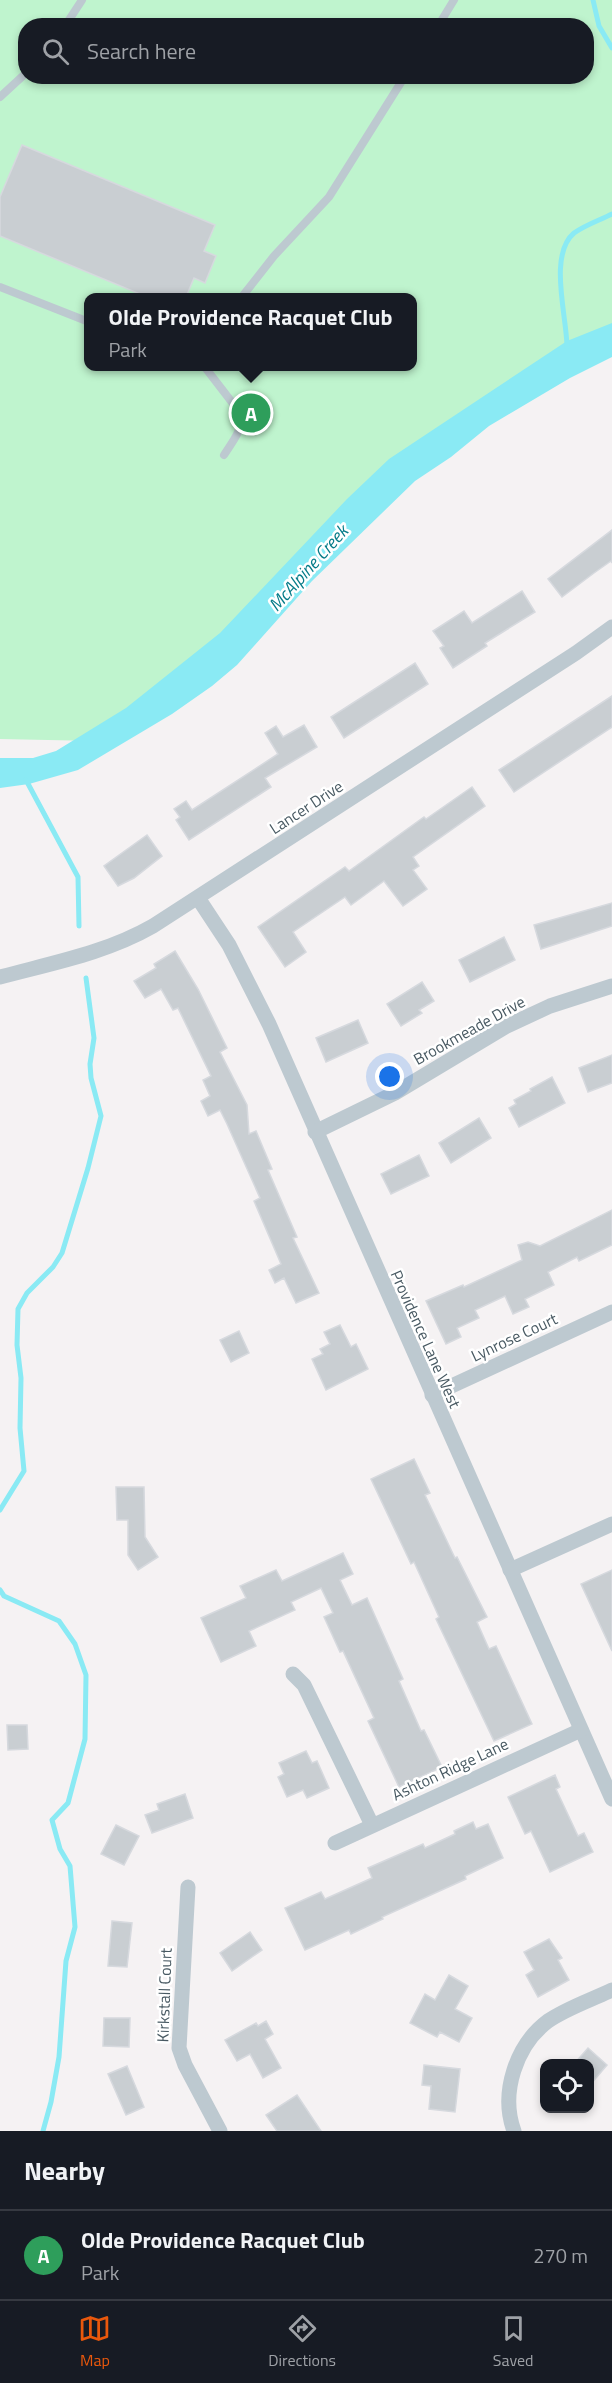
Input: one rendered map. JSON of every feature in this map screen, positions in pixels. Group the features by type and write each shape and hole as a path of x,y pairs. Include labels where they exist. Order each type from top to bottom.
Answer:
{"street":[{"name":"Lancer Drive","path":"0,977 91,953 136,936 576,653 612,627"},
{"name":"Providence Lane West","path":"198,898 229,945 269,1024 612,1799"},
{"name":"Brookmeade Drive","path":"315,1132 395,1093 505,1027 550,1006 612,986"},
{"name":"Lynrose Court","path":"432,1395 612,1312"},
{"path":"510,1570 612,1524"},
{"path":"293,1674 304,1685 372,1825"},
{"name":"Ashton Ridge Lane","path":"335,1843 581,1730"},
{"name":"Kirkstall Court","path":"188,1887 179,2048 220,2131"},
{"path":"514,2131 510,2116 511,2082 517,2062 533,2036 559,2014 612,1990"}],"lane":[{"path":"70,18 82,0"},
{"path":"443,18 454,0"},
{"path":"0,97 18,80"},
{"path":"244,293 269,262 329,197 400,84"},
{"path":"0,287 84,320"},
{"path":"208,371 242,414 240,430 224,455"}],"green space":[{"path":"0,0 612,0 612,348 393,479 323,554 96,741 0,739"}],"water":[{"name":"McAlpine Creek","path":"612,323 612,357 570,378 489,426 451,457 415,481 312,581 237,665 212,686 172,714 78,770 29,784 0,788 0,758 33,758 56,751 126,708 220,633 347,499 389,459 567,341"}],"building":[{"path":"22,145 215,225 204,251 216,256 205,283 194,278 188,293 137,293 0,236 0,197"},
{"path":"612,530 612,563 611,561 562,597 548,579"},
{"path":"522,591 535,612 485,643 487,646 453,668 440,648 444,646 433,631 464,611 472,623"},
{"path":"415,663 428,684 344,738 331,717"},
{"path":"612,696 612,727 514,792 499,770"},
{"path":"304,725 317,747 265,778 271,787 189,840 176,820 180,817 174,809 186,801 192,810 278,754 265,733 276,726 283,737"},
{"path":"472,787 485,806 413,857 419,866 413,870 427,889 403,906 384,881 351,905 345,897 293,932 306,952 285,967 258,927 345,867 349,871 424,817 426,819"},
{"path":"147,835 162,856 134,878 118,886 104,866"},
{"path":"612,903 612,926 541,949 534,925"},
{"path":"504,937 515,960 470,982 459,960"},
{"path":"175,951 198,989 227,1048 220,1052 247,1105 249,1134 256,1131 272,1169 268,1170 297,1237 293,1238 319,1293 296,1303 284,1278 275,1283 269,1270 281,1264 254,1201 260,1198 227,1124 220,1110 208,1116 201,1101 210,1096 203,1080 211,1076 178,1008 173,1010 161,989 145,998 134,981 156,968 154,964"},
{"path":"422,982 434,1001 419,1010 422,1013 401,1026 387,1004"},
{"path":"358,1020 368,1043 326,1062 316,1038"},
{"path":"612,1055 612,1083 588,1092 579,1068"},
{"path":"552,1077 565,1103 519,1127 509,1108 516,1104 514,1100"},
{"path":"479,1118 491,1138 451,1163 439,1143"},
{"path":"419,1155 429,1176 391,1194 381,1174"},
{"path":"612,1210 612,1245 579,1261 577,1257 548,1272 554,1285 525,1299 529,1307 513,1314 505,1296 475,1310 479,1318 457,1328 461,1337 446,1344 426,1301 463,1285 464,1287 522,1260 518,1245 528,1242 540,1246"},
{"path":"340,1325 351,1347 356,1344 368,1369 326,1390 312,1359 323,1354 320,1349 330,1344 324,1332"},
{"path":"239,1331 249,1353 231,1362 220,1340"},
{"path":"414,1459 430,1493 425,1495 487,1617 477,1622 489,1649 496,1646 532,1724 494,1741 436,1619 439,1617 414,1562 411,1564 371,1479"},
{"path":"116,1487 144,1487 145,1537 158,1557 138,1570 128,1555 128,1520 117,1520"},
{"path":"343,1553 353,1574 340,1580 352,1605 367,1598 403,1679 399,1681 421,1731 424,1730 442,1767 399,1787 368,1721 374,1718 343,1651 340,1652 324,1617 333,1613 321,1588 291,1602 295,1610 249,1631 256,1646 221,1662 201,1618 246,1598 240,1586 276,1570 282,1581"},
{"path":"612,1570 612,1651 581,1584"},
{"path":"7,1725 27,1725 28,1749 8,1750"},
{"path":"306,1751 312,1763 317,1761 329,1788 307,1798 303,1790 287,1797 278,1777 284,1774 279,1763"},
{"path":"555,1775 560,1787 556,1789 578,1836 584,1833 593,1852 550,1872 531,1831 525,1834 508,1797"},
{"path":"185,1794 193,1818 152,1833 145,1815 159,1810 157,1804"},
{"path":"473,1822 476,1829 488,1824 503,1858 465,1876 466,1879 382,1917 383,1919 351,1934 349,1930 305,1950 285,1908 321,1892 325,1899 372,1878 368,1868 423,1844 425,1848 455,1834 454,1831"},
{"path":"116,1825 139,1836 124,1865 101,1854"},
{"path":"112,1921 132,1923 127,1967 108,1966"},
{"path":"250,1932 262,1950 232,1971 220,1953"},
{"path":"549,1939 562,1958 558,1960 569,1980 538,1997 526,1975 534,1970 524,1952"},
{"path":"449,1975 468,1986 455,2009 472,2018 459,2042 440,2032 437,2037 410,2023 425,1994 435,2000"},
{"path":"104,2018 130,2018 129,2047 103,2046"},
{"path":"266,2021 273,2034 265,2039 281,2068 263,2078 250,2054 237,2061 225,2040 256,2023 258,2026"},
{"path":"588,2048 607,2065 594,2080 594,2059 578,2059"},
{"path":"424,2065 460,2069 455,2112 429,2109 431,2086 422,2085"},
{"path":"127,2066 144,2107 126,2115 108,2074"},
{"path":"297,2095 321,2131 277,2131 266,2115"}],"waterway":[{"path":"593,0 599,26 612,48"},
{"path":"567,347 560,271 566,243 578,230 612,214"},
{"path":"26,780 78,877 79,926"},
{"path":"0,1510 24,1471 20,1428 21,1378 17,1345 18,1309 27,1293 53,1267 62,1253 101,1116 91,1078 90,1064 94,1038 86,978"},
{"path":"0,1590 4,1596 59,1621 75,1644 86,1675 85,1739 68,1803 52,1820 60,1849 70,1866 75,1927 66,1961 59,2057 43,2131"}],"place":[{"name":"Olde Providence Racquet Club","path":"251,413"}]}
